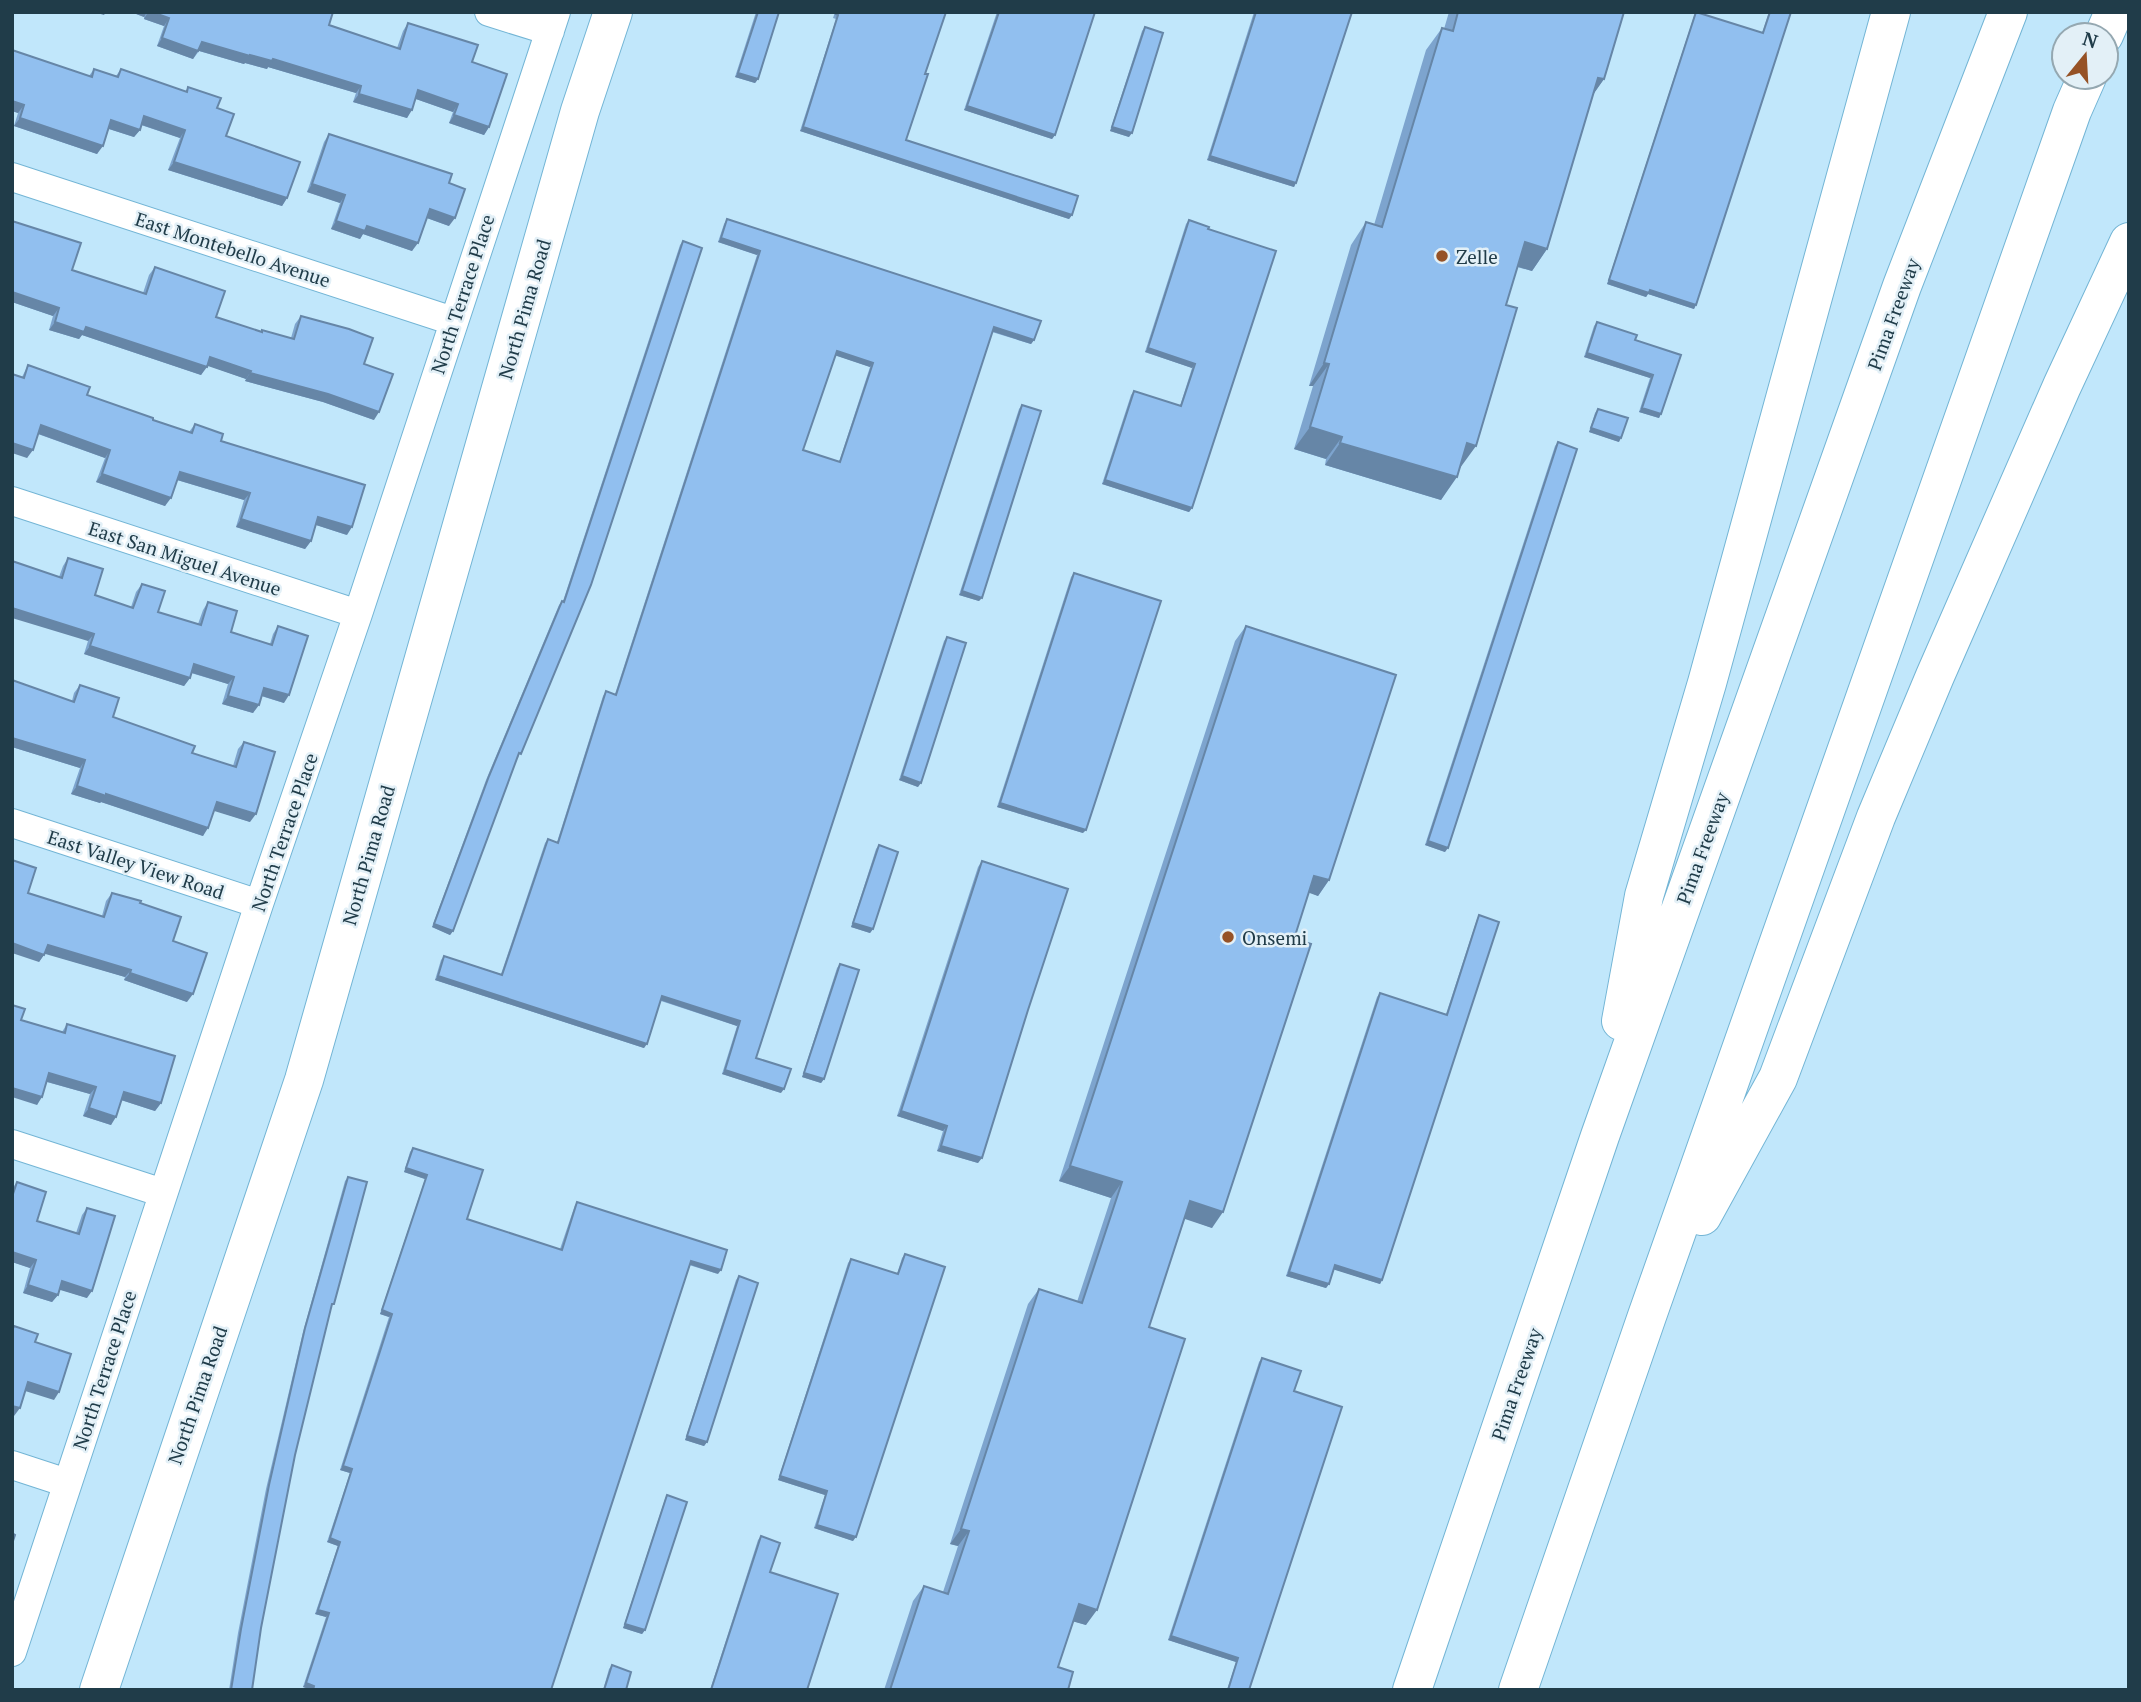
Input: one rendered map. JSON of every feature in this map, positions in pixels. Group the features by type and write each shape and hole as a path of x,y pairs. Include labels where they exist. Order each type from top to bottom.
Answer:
{"main road":[{"name":"North Pima Road","path":"99,1690 304,1080 580,111 613,12"},
{"path":"1600,1136 1644,896 1707,683 1891,12"},
{"name":"Pima Freeway","path":"1412,1690 1600,1136 1902,286 2008,12"},
{"path":"1518,1690 1647,1316 2067,124 2081,91"},
{"path":"1647,1316 1777,1078 1871,830 1934,676 2129,242"}],"street":[{"path":"489,12 553,22"},
{"name":"North Terrace Place","path":"12,1652 553,22"},
{"name":"East Montebello Avenue","path":"12,177 453,321"},
{"name":"East San Miguel Avenue","path":"12,501 358,614"},
{"name":"East Valley View Road","path":"12,824 259,904"},
{"path":"12,1144 163,1193"},
{"path":"12,1465 67,1483"}],"building":[{"path":"152,12 333,12 329,25 400,49 408,23 478,45 472,62 507,74 489,127 454,115 458,104 418,90 412,110 359,94 361,86 273,59 272,61 250,56 202,42 198,51 162,38 169,18"},
{"path":"758,12 779,12 758,79 738,73"},
{"path":"837,12 946,12 906,140 1078,196 1072,215 803,127"},
{"path":"999,12 1095,12 1055,135 967,106"},
{"path":"1256,12 1352,12 1296,183 1210,156"},
{"name":"Zelle","path":"1458,12 1624,12 1604,79 1598,78 1547,249 1525,242 1506,305 1517,308 1476,446 1467,443 1457,477 1340,443 1342,437 1310,427 1329,364 1324,363 1366,222 1382,227 1442,28 1453,31"},
{"path":"1696,12 1763,33 1770,12 1791,12 1696,305 1609,280"},
{"path":"1145,27 1163,33 1132,133 1112,127"},
{"path":"12,50 92,77 94,69 118,77 121,69 187,92 188,87 221,98 217,108 234,114 226,136 300,162 287,198 174,162 185,130 144,116 140,130 111,120 103,146 20,118 24,105 12,101"},
{"path":"329,134 452,174 449,183 465,189 455,218 430,209 418,243 367,226 365,231 336,221 345,195 312,184"},
{"path":"727,219 1041,321 1034,340 994,327 756,1058 791,1069 784,1089 725,1070 740,1021 662,996 647,1044 438,976 444,956 502,975 548,839 558,843 606,691 616,695 760,251 721,238","holes":["837,351 873,363 840,462 803,450"]},
{"path":"1189,220 1209,227 1208,229 1276,251 1192,508 1105,480 1134,391 1181,406 1195,364 1148,348"},
{"path":"12,221 81,243 72,270 146,294 155,267 225,291 216,317 262,332 294,339 301,316 373,338 364,364 393,374 379,412 328,394 250,373 251,371 210,357 207,367 86,327 84,332 55,322 59,308 12,292"},
{"path":"683,241 702,248 591,585 521,754 519,753 453,931 434,924 489,776 562,601 564,602"},
{"path":"1597,322 1637,335 1635,340 1681,355 1661,414 1642,408 1653,375 1587,353"},
{"path":"28,365 90,387 87,395 153,420 192,433 195,424 223,434 221,441 365,485 352,527 318,517 311,541 241,519 250,493 180,472 171,498 102,474 110,450 41,425 33,450 12,443 12,374 24,378"},
{"path":"1022,405 1041,411 982,598 962,591"},
{"path":"1598,409 1628,418 1621,438 1591,428"},
{"path":"1558,442 1577,449 1448,848 1428,841"},
{"path":"68,558 103,569 95,595 133,608 142,584 165,591 158,612 201,625 208,602 237,611 231,632 272,645 278,626 308,636 289,695 264,688 259,705 228,696 234,677 194,664 190,678 90,646 94,634 12,608 12,561 62,578"},
{"path":"1074,573 1161,601 1086,830 1000,803"},
{"path":"1246,626 1396,675 1329,880 1314,876 1294,939 1311,944 1223,1212 1190,1201 1149,1327 1185,1339 1097,1610 1079,1604 1058,1667 1073,1672 1068,1690 890,1690 924,1586 948,1594 969,1531 961,1529 1039,1289 1082,1303 1122,1182 1070,1166"},
{"path":"947,637 966,643 921,783 902,776"},
{"path":"12,680 74,702 80,685 119,698 113,717 195,746 192,753 236,767 244,742 275,752 256,814 217,802 208,828 77,786 85,760 12,738"},
{"path":"879,845 898,852 873,929 853,923"},
{"path":"12,860 36,868 28,893 104,917 112,893 181,917 173,941 207,953 193,994 130,973 131,970 48,945 44,955 12,943"},
{"path":"982,861 1068,889 982,1158 941,1146 947,1126 901,1111"},
{"path":"1479,915 1499,922 1382,1280 1335,1265 1329,1284 1289,1272 1380,993 1447,1015"},
{"path":"840,964 859,970 824,1079 804,1073"},
{"path":"12,1005 25,1009 21,1020 65,1033 67,1024 175,1056 161,1103 124,1092 116,1117 89,1108 96,1087 49,1073 42,1097 12,1088"},
{"path":"413,1148 483,1170 467,1219 562,1250 577,1202 727,1250 721,1270 691,1261 551,1690 313,1690 314,1686 306,1683 329,1613 318,1610 340,1542 330,1538 352,1469 343,1466 392,1314 382,1310 427,1175 406,1168"},
{"path":"348,1177 367,1182 332,1304 295,1455 261,1628 252,1690 231,1690 269,1485 305,1328"},
{"path":"17,1182 46,1192 37,1221 79,1234 87,1208 115,1216 92,1291 62,1281 58,1295 28,1285 36,1260 12,1252 12,1197"},
{"path":"905,1254 945,1267 856,1537 817,1525 827,1491 780,1476 851,1259 898,1274"},
{"path":"739,1276 758,1283 707,1442 687,1436"},
{"path":"14,1326 38,1334 35,1342 71,1354 59,1392 28,1382 20,1408 12,1406"},
{"path":"1262,1358 1301,1371 1294,1391 1342,1407 1249,1690 1228,1690 1238,1658 1171,1636"},
{"path":"667,1495 687,1502 645,1630 625,1624"},
{"path":"761,1536 780,1543 770,1572 838,1594 807,1690 711,1690"},
{"path":"612,1665 631,1672 626,1690 604,1690"}],"place":[{"name":"Zelle","path":"1442,256"},
{"name":"Onsemi","path":"1228,937"}]}
